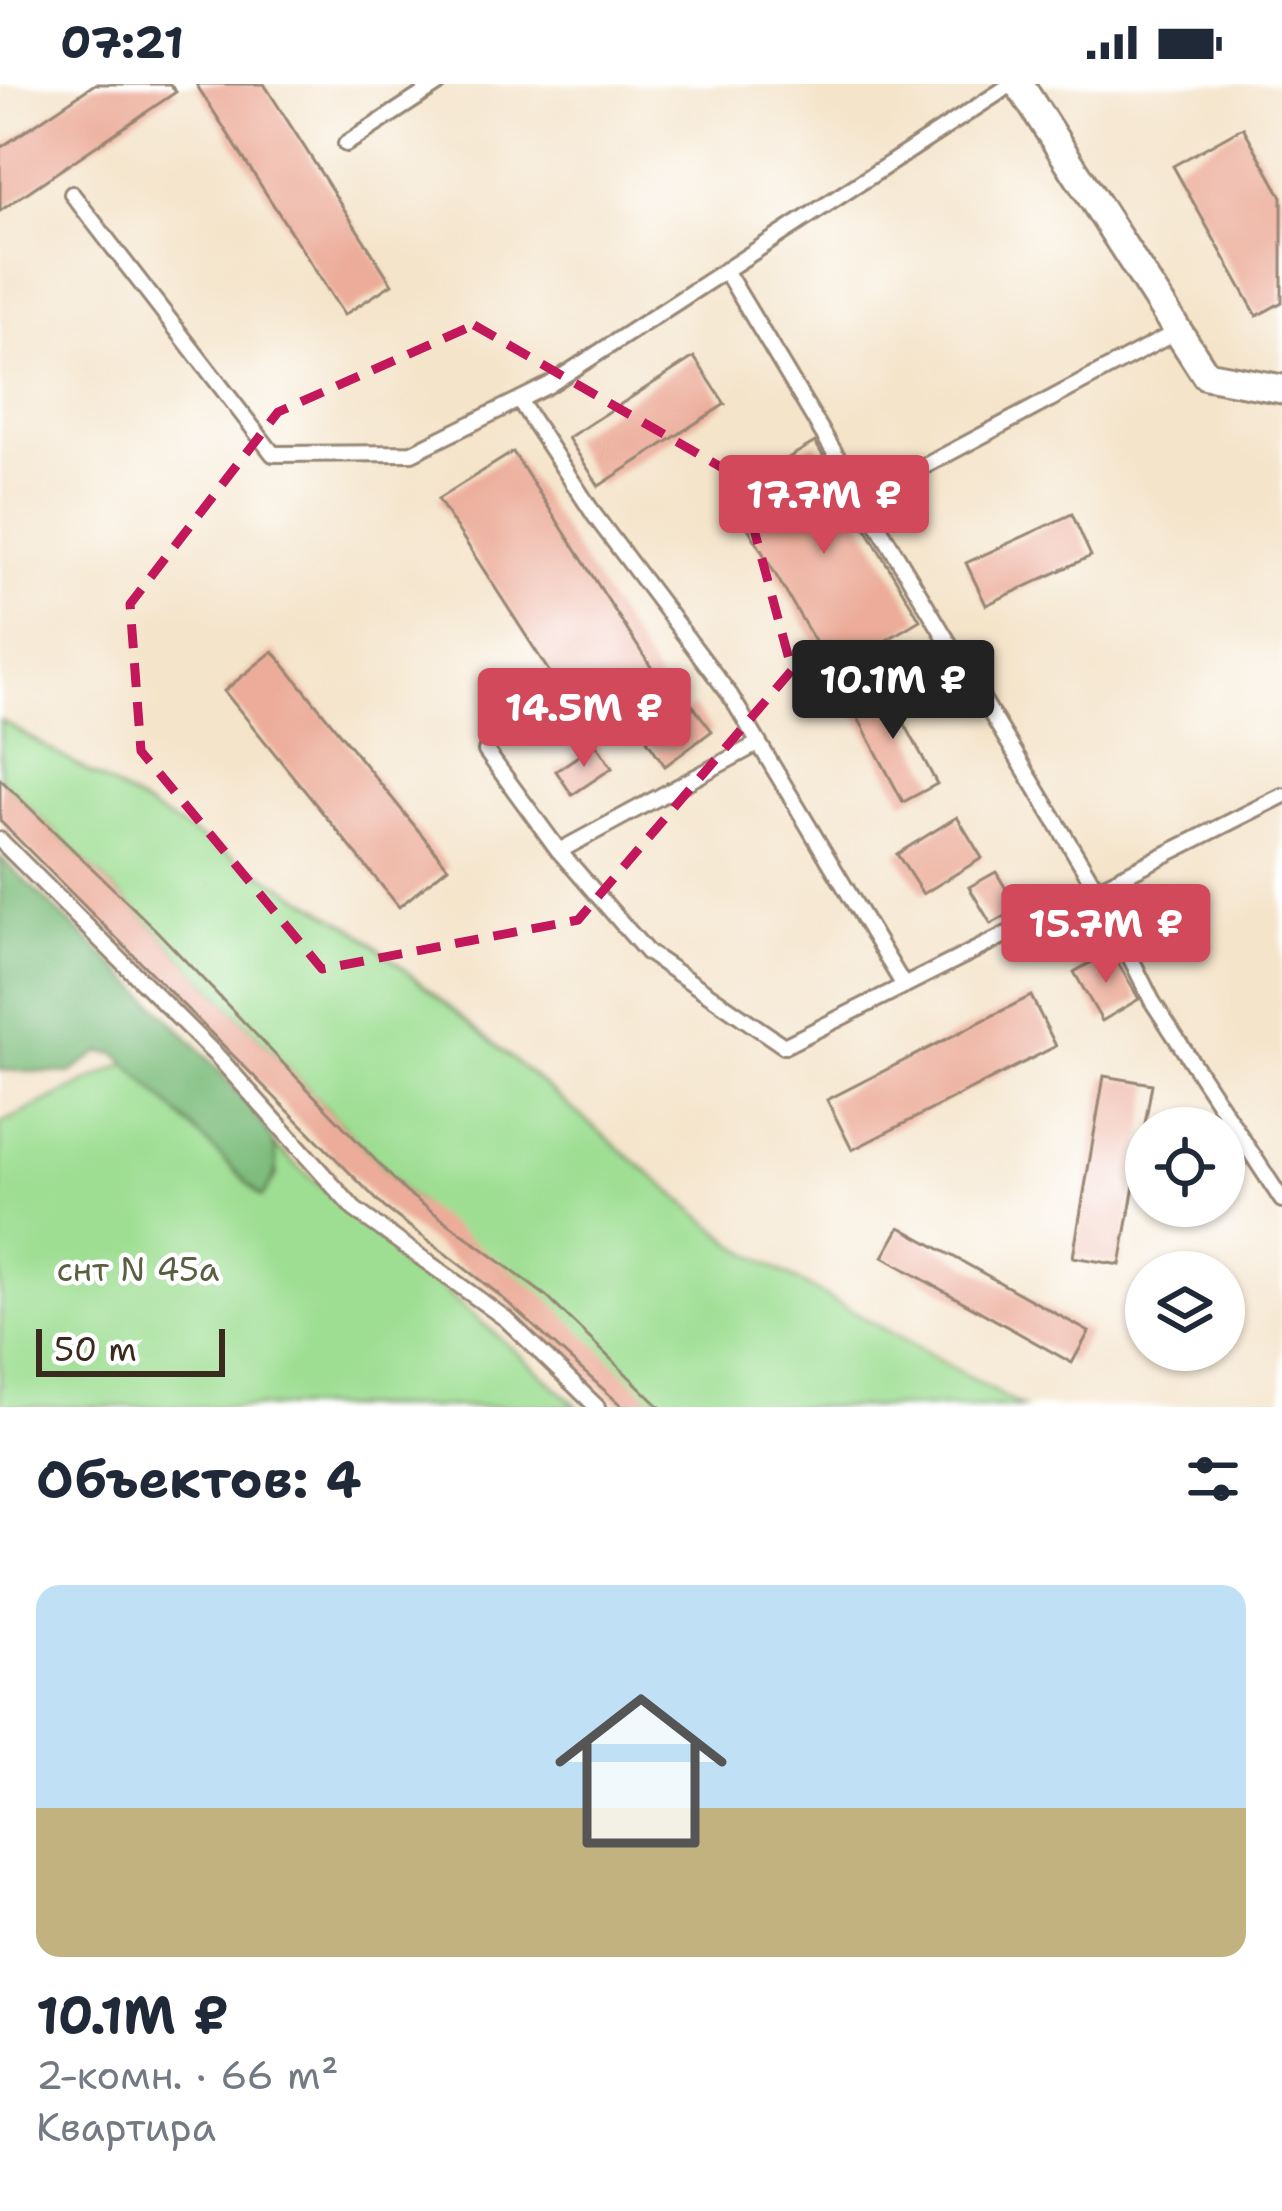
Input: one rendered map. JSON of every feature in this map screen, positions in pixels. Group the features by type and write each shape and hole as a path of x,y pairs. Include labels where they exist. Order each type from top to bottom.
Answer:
{"street":[{"path":"1016,84 1206,375 1282,389"}],"lane":[{"path":"346,144 439,84"},
{"path":"72,194 273,454 412,453 519,400 1016,84"},
{"path":"725,270 1097,890 1152,1001 1282,1200"},
{"path":"862,499 1178,331"},
{"path":"519,400 595,516 730,695 904,986"},
{"path":"559,851 758,743"},
{"path":"486,751 559,851 647,952 784,1046 1282,796"},
{"path":"0,840 219,1058 354,1209 506,1319 597,1407"}],"highlighted area":[{"path":"474,325 740,478 792,670 578,920 322,969 141,751 130,604 278,412"}],"green space":[{"path":"0,720 357,930 738,1247 1022,1407 660,1407 406,1192 155,929 0,779"},
{"path":"0,857 193,1043 259,1119 277,1161 262,1197 116,1053 99,1052 70,1073 0,1070"},
{"name":"снт N 45а","path":"127,1063 261,1197 277,1175 274,1145 578,1407 0,1407 0,1124"}],"building":[{"path":"95,84 170,84 176,92 0,211 0,148"},
{"path":"196,84 264,84 392,284 344,315"},
{"path":"1243,127 1282,197 1282,302 1257,316 1173,166"},
{"path":"694,357 725,404 599,486 568,438"},
{"path":"815,442 920,620 833,672 728,494"},
{"path":"513,452 660,681 586,729 438,499"},
{"path":"1072,514 1091,556 986,605 966,563"},
{"path":"273,651 448,867 399,907 224,691"},
{"path":"883,683 937,784 903,802 849,701"},
{"path":"693,706 712,731 665,766 647,740"},
{"path":"596,744 612,768 572,795 556,771"},
{"path":"0,779 155,929 406,1192 546,1296 660,1407 623,1407 497,1293 384,1207 0,821"},
{"path":"957,817 982,858 923,894 897,854"},
{"path":"996,872 1018,909 991,924 969,887"},
{"path":"1111,951 1139,999 1102,1021 1074,972"},
{"path":"1031,996 1056,1046 852,1150 827,1100"},
{"path":"1104,1076 1152,1084 1148,1107 1125,1107 1127,1227 1120,1265 1073,1257"},
{"path":"900,1227 1089,1332 1072,1363 883,1257"}]}
